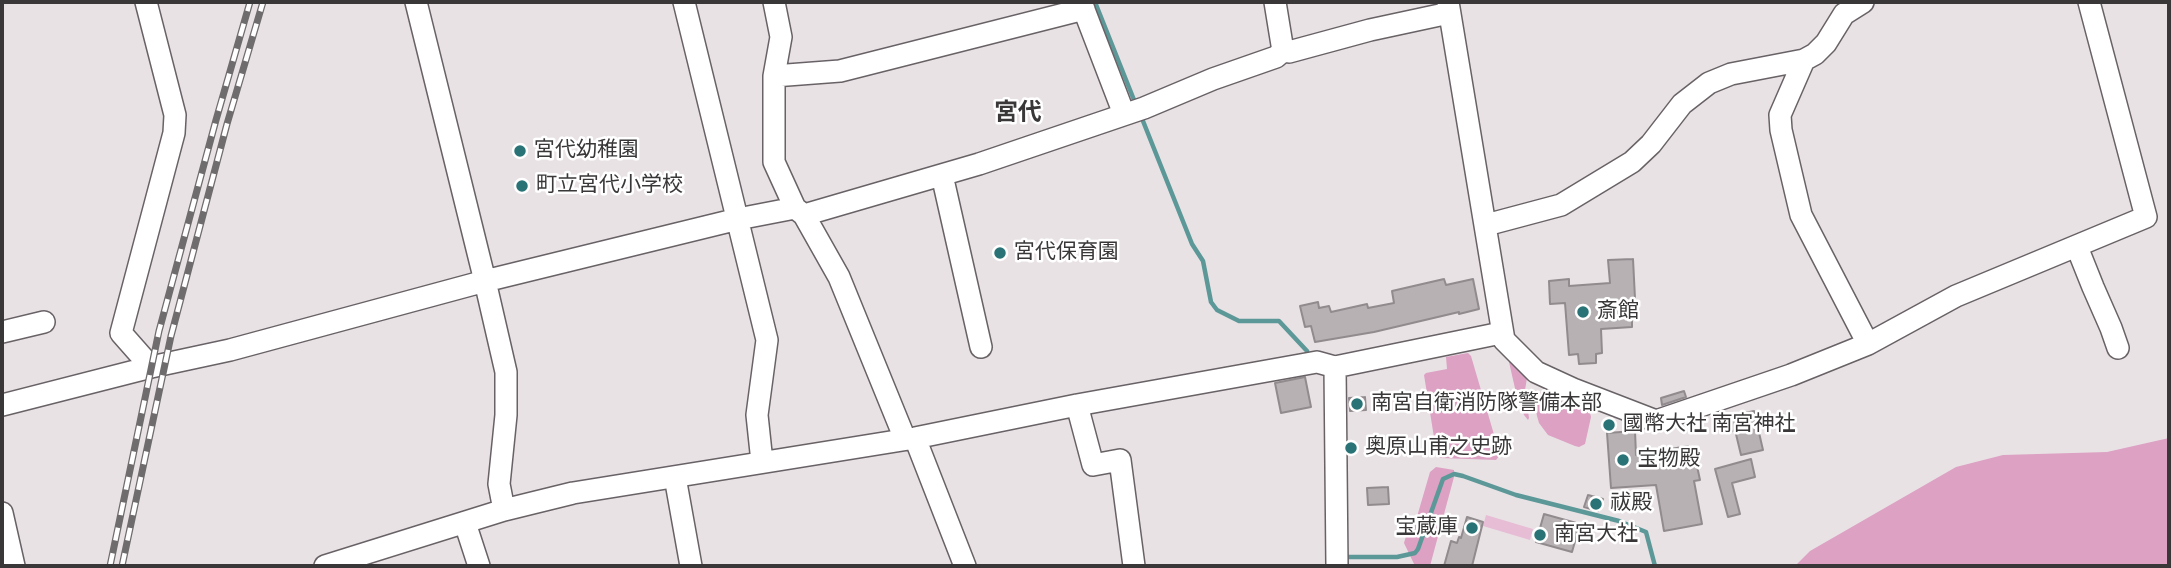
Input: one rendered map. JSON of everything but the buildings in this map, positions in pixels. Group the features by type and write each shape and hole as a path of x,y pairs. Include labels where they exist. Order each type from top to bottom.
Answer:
{"street":[{"path":"146,2 175,115 174,133 121,333 151,367"},
{"path":"416,2 506,372 506,415 499,484 504,510"},
{"path":"684,2 767,340 757,415 762,462"},
{"path":"774,2 781,37 774,76 774,162 839,277 965,566"},
{"path":"1275,2 1283,51"},
{"path":"1486,225 1561,205 1632,162 1651,144 1682,104 1709,83 1731,74 1804,60 1826,43 1840,8 1863,2"},
{"path":"1283,51 1289,52 1449,8 1504,340 1536,372 1656,421 1791,375 1868,344 1956,296 2146,217 2089,2"},
{"path":"774,76 840,71 1083,5 1133,111"},
{"path":"2,405 230,350 485,281 738,219 800,211 942,175 1133,111 1276,57 1283,51"},
{"path":"1804,60 1780,115 1781,130 1801,215 1868,344"},
{"path":"942,175 981,347"},
{"path":"2077,247 2118,348"},
{"path":"2,332 44,322"},
{"path":"325,566 504,510 573,493 910,439 1077,405 1317,362 1335,367 1501,333"},
{"path":"1335,367 1337,566"},
{"path":"1077,405 1093,465 1120,460 1136,566 1149,566"},
{"path":"675,477 691,566"},
{"path":"2,513 14,566"},
{"path":"465,523 480,566"}],"shaded area":[{"path":"1506,349 1528,372 1525,390 1528,420 1517,397"},
{"path":"1468,353 1500,455 1496,460 1437,456 1424,375 1447,369 1446,357"},
{"path":"1535,390 1590,413 1585,444 1579,447 1548,435 1539,423 1534,402"},
{"path":"2169,438 2169,566 1795,566 1810,551 1956,467 2003,455 2107,452"},
{"path":"1436,467 1454,470 1454,477 1430,566 1415,566 1404,543 1414,527 1430,472"},
{"path":"1486,515 1533,529 1530,540 1483,526"}],"waterway":[{"path":"1095,2 1136,105"},
{"path":"1141,116 1192,244 1203,261 1211,302 1217,310 1239,321 1279,321 1307,351"},
{"path":"1345,557 1397,557 1415,553 1443,479 1454,474 1516,495 1619,521 1646,532 1655,566"}],"railway":[{"path":"110,566 159,331 250,2"},
{"path":"122,566 171,336 227,124 263,2"}],"place":[{"name":"宮代幼稚園","path":"520,151"},
{"name":"町立宮代小学校","path":"522,186"},
{"name":"宮代保育園","path":"1000,253"},
{"name":"斎館","path":"1583,312"},
{"name":"南宮自衛消防隊警備本部","path":"1357,404"},
{"name":"國幣大社 南宮神社","path":"1609,425"},
{"name":"奥原山甫之史跡","path":"1351,448"},
{"name":"宝物殿","path":"1623,460"},
{"name":"祓殿","path":"1596,504"},
{"name":"宝蔵庫","path":"1472,528"},
{"name":"南宮大社","path":"1540,535"}],"district":[{"name":"宮代","path":"1018,114"}]}
